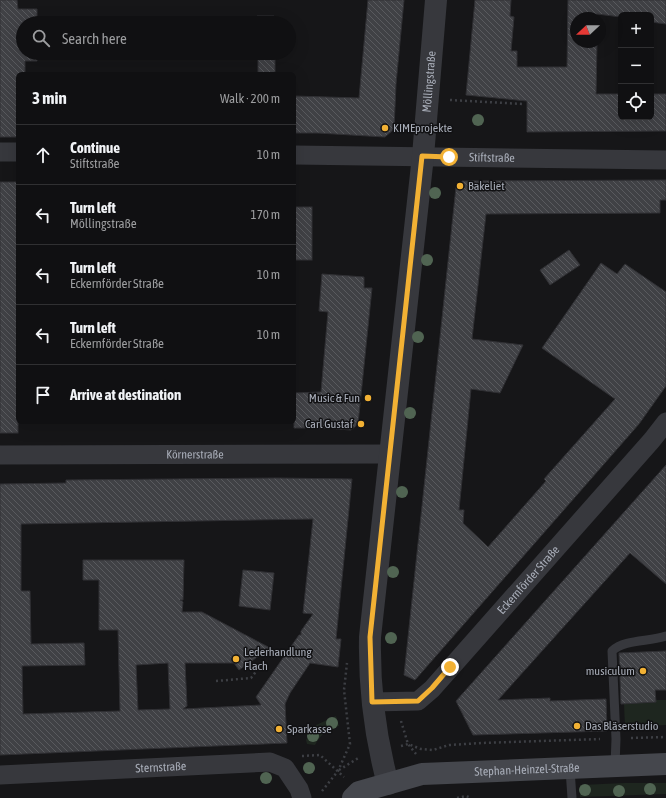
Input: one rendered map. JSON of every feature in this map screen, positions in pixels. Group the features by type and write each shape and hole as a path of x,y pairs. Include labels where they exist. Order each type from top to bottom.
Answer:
{"main road":[{"name":"Stephan-Heinzel-Straße","path":"386,791 422,774 666,764"},
{"path":"353,798 359,792 386,791"}],"street":[{"name":"Möllingstraße","path":"386,791 372,702 370,637 391,454 428,99 436,0"},
{"path":"0,152 16,152"},
{"name":"Stiftstraße","path":"296,155 666,160"},
{"name":"Eckernförder Straße","path":"372,702 418,701 432,688 666,422"},
{"name":"Körnerstraße","path":"0,455 391,454"},
{"name":"Sternstraße","path":"0,775 270,762 285,768 299,789 302,798"}],"lane":[{"path":"615,767 616,739 612,651 618,645 657,639 666,636"},
{"path":"570,769 572,798"}],"path":[{"path":"428,99 523,104"},
{"path":"216,681 251,678 261,665"},
{"path":"401,746 408,744 421,749 433,750 449,745 482,743 666,736"},
{"path":"300,756 320,755 338,770"},
{"path":"321,792 338,770 356,758"},
{"path":"457,798 466,796 471,798"}],"shaded area":[{"path":"656,700 666,700 666,725 625,727 624,704 656,702"},
{"path":"336,716 339,726 325,732 315,745 307,744 306,740 316,725"},
{"path":"666,783 666,794 580,797 580,785"}],"building":[{"path":"0,0 17,0 18,9 37,9 37,16 16,16 16,60 37,61 25,61 25,72 16,72 16,137 0,137"},
{"path":"368,0 404,0 396,84 394,129 385,137 296,133 296,96 359,98"},
{"path":"475,0 511,0 510,16 514,17 511,51 517,51 517,67 567,67 568,0 666,0 666,24 654,22 654,12 618,12 618,17 606,15 606,12 570,12 570,48 597,48 596,94 618,94 618,120 654,120 654,94 666,94 666,131 527,132 527,101 466,95"},
{"path":"258,60 275,60 275,72 258,72"},
{"path":"666,180 666,200 660,200 660,213 486,214 472,339 523,345 500,393 471,389 459,510 464,510 463,523 488,547 546,481 544,479 615,399 542,348 601,263 617,274 625,264 666,292 666,386 639,424 415,680 404,675 456,187 462,181"},
{"path":"0,182 16,182 16,424 18,424 18,433 0,433"},
{"path":"296,207 312,207 312,260 296,260"},
{"path":"569,250 580,265 550,285 540,270"},
{"path":"322,274 364,277 364,288 372,288 358,424 351,430 294,428 294,424 296,424 296,393 321,392 328,312 319,311"},
{"path":"666,465 666,584 630,553 498,700 550,698 550,701 606,699 607,731 473,735 456,701"},
{"path":"276,478 352,479 336,639 341,639 338,667 310,663 290,693 285,704 287,743 0,755 0,484 66,483 66,480","holes":["313,519 303,613 313,614 301,631 301,635 299,635 256,697 261,705 183,709 187,706 185,663 234,663 239,670 270,648 202,612 182,612 183,602 180,600 183,600 184,560 83,560 83,580 99,580 99,630 118,630 120,711 23,714 22,666 85,665 84,643 31,644 30,591 21,591 21,524","168,663 170,709 138,710 136,665"]},
{"path":"243,570 274,573 270,610 239,606"},
{"name":"musiculum","path":"666,651 666,690 655,690 656,702 621,704 619,653"}],"place":[{"name":"KIMEprojekte","path":"385,128"},
{"name":"Bakeliet","path":"460,186"},
{"name":"Music & Fun","path":"368,398"},
{"name":"Carl Gustaf","path":"361,424"},
{"name":"Lederhandlung Flach","path":"236,659"},
{"name":"musiculum","path":"643,671"},
{"name":"Das Bläserstudio","path":"577,726"},
{"name":"Sparkasse","path":"279,729"}],"route":[{"path":"449,157 422,156 370,637 372,702 418,701 432,688 450,667"}]}
